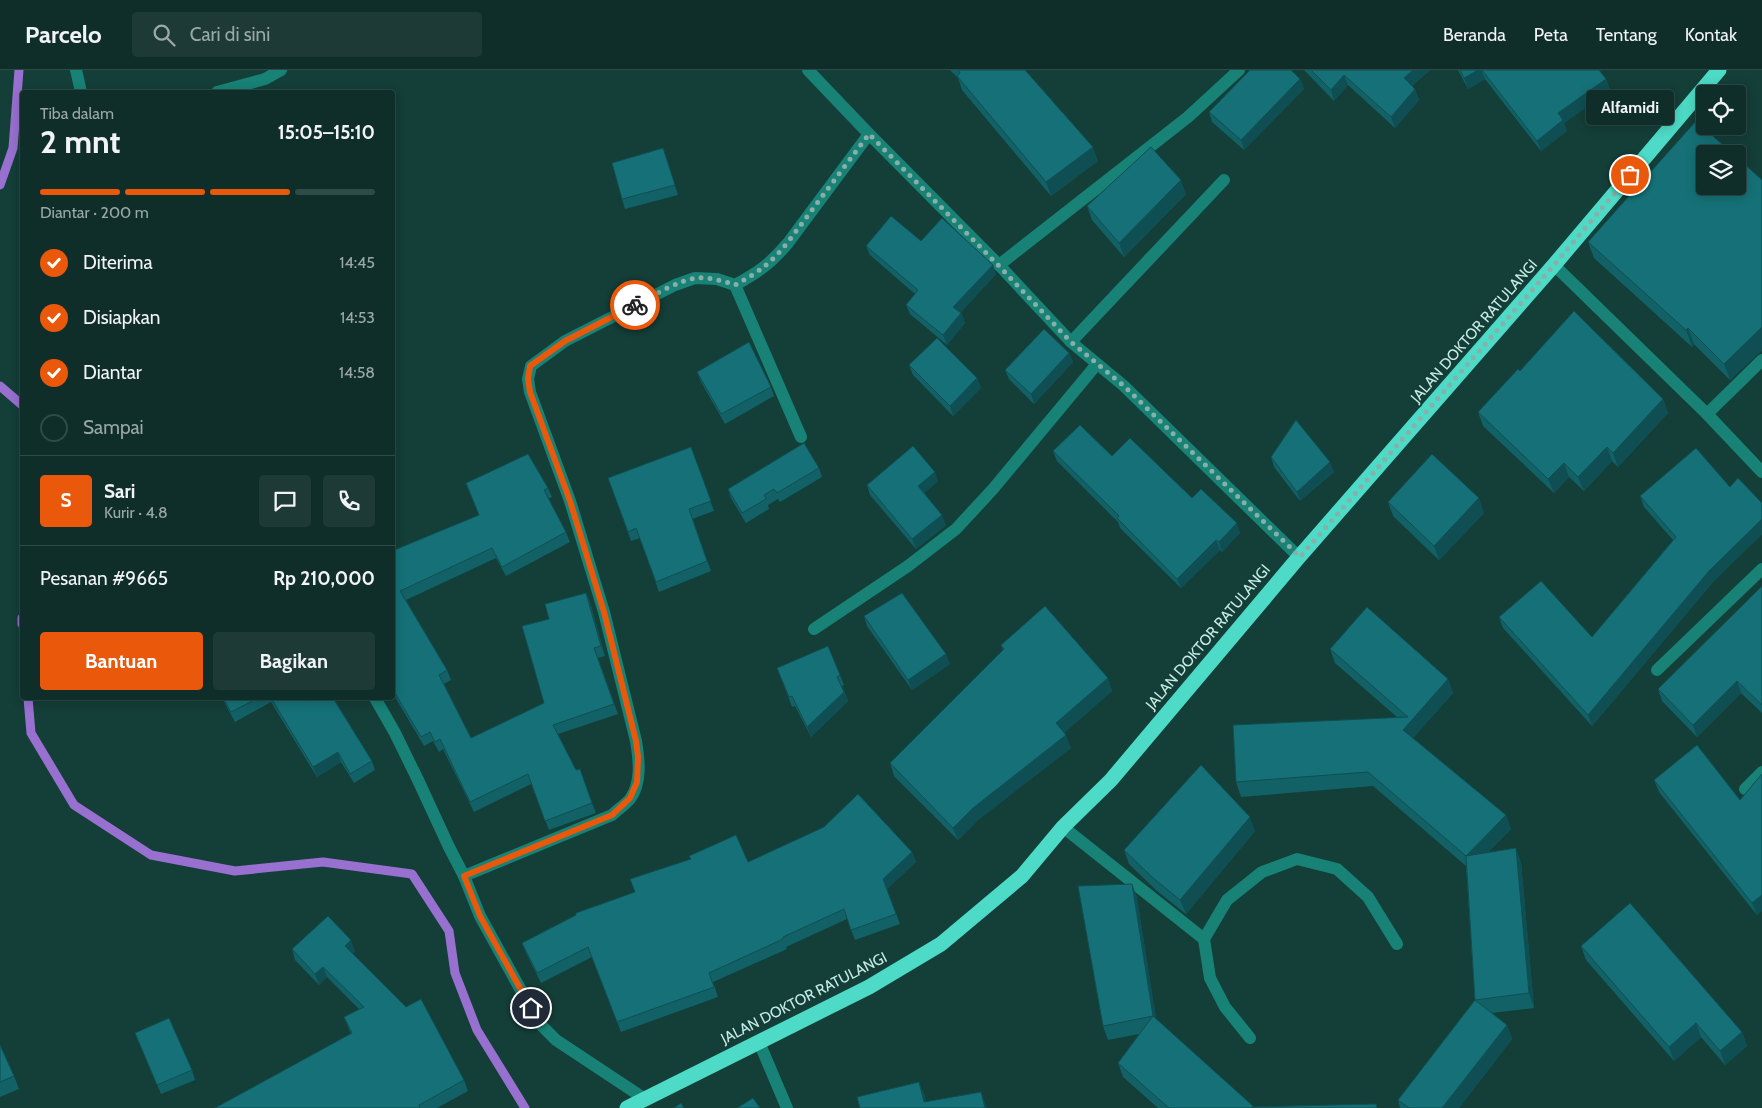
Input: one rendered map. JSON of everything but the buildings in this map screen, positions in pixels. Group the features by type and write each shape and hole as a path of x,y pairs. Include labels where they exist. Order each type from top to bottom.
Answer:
{"highway":[{"name":"JALAN DOKTOR RATULANGI","path":"627,1108 869,988 941,944 1022,876 1063,827 1111,780 1300,557 1554,265 1719,70"}],"street":[{"path":"76,70 81,90"},
{"path":"224,90 265,79 281,70"},
{"path":"808,70 1071,342 1124,386 1300,557"},
{"path":"999,266 1188,117 1239,70"},
{"path":"464,876 612,815 630,798 637,782 638,757 636,741 604,612 570,501 530,392 528,379 530,366 565,341 675,285 695,278 717,279 735,285 760,271 776,258 869,134"},
{"path":"1071,342 1224,180"},
{"path":"1554,265 1707,414 1762,472"},
{"path":"735,285 801,437"},
{"path":"1707,414 1762,360"},
{"path":"814,629 908,566 956,529 993,489 1097,364"},
{"path":"1657,670 1762,569"},
{"path":"376,700 395,733 448,847 464,876 480,916 539,1023 556,1040 645,1100"},
{"path":"1745,789 1762,772"},
{"path":"1063,827 1204,939"},
{"path":"1250,1038 1225,1007 1210,978 1204,939 1227,900 1262,872 1297,860 1337,869 1368,897 1397,944"},
{"path":"759,1042 787,1108"}],"waterway":[{"path":"0,185 13,148 19,70"},
{"path":"0,386 20,403"},
{"path":"28,700 31,733 74,805 151,855 235,871 323,862 412,874 449,931 455,973 477,1030 525,1108"}],"way so far":[{"path":"635,305 675,285 695,278 717,279 735,285 760,271 776,258 869,134 1071,342 1124,386 1300,557 1630,175"}],"place":[{"name":"Alfamidi","path":"1630,175"}],"route":[{"path":"531,1008 480,916 464,876 612,815 630,798 637,782 638,757 636,741 604,612 570,501 530,392 528,379 530,366 565,341 635,305"}]}
